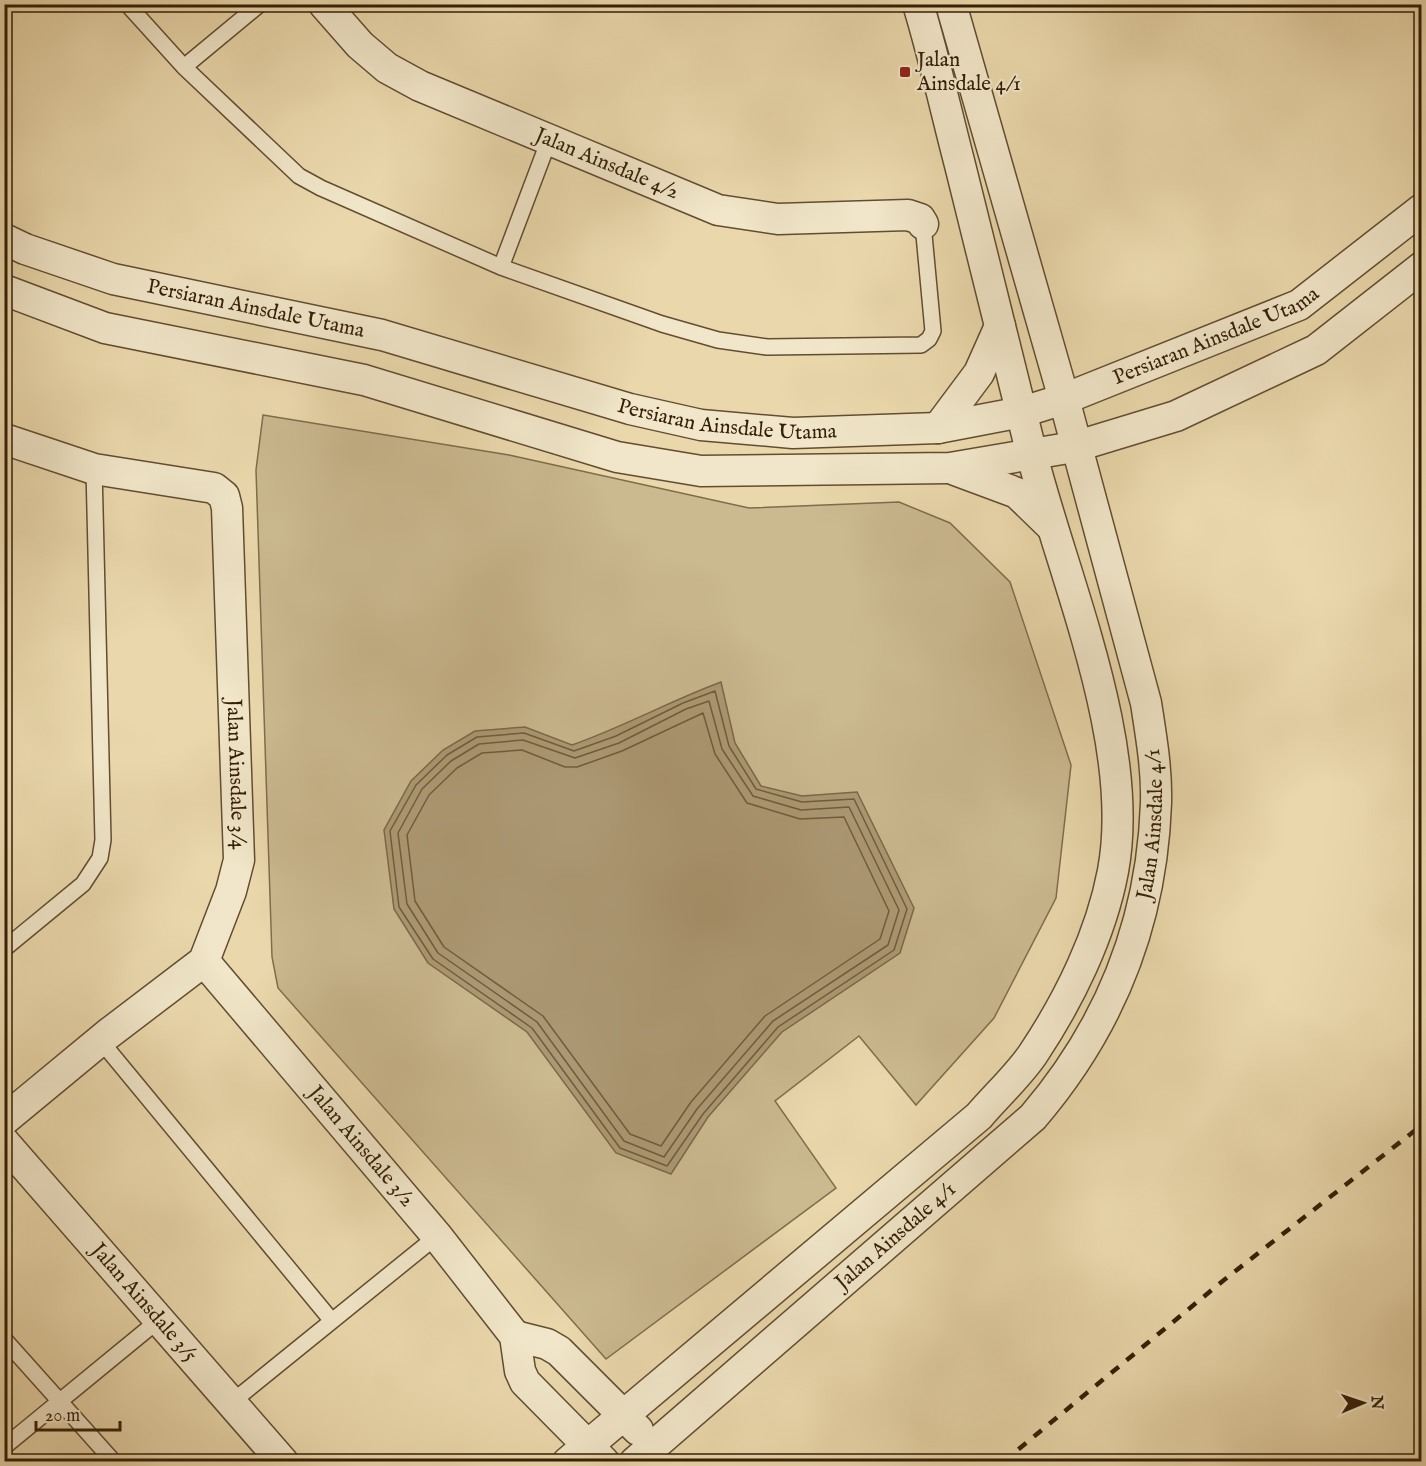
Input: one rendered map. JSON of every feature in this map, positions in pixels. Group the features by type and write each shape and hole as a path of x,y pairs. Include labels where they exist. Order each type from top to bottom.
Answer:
{"street":[{"name":"Jalan Ainsdale 4/2","path":"324,4 360,45 387,68 420,86 718,210 778,219 908,215 920,219 924,224"},
{"path":"586,1456 625,1416 979,1116 1032,1055 1069,990 1098,926 1113,870 1117,824 1115,778 1093,665 1032,454 918,4"},
{"name":"Jalan Ainsdale 4/1","path":"644,1454 1033,1117 1062,1084 1115,992 1134,943 1145,894 1156,802 1154,754 1146,703 1074,447 1064,399 951,4"},
{"name":"Persiaran Ainsdale Utama","path":"4,239 25,249 113,279 381,336 630,410 701,425 793,433 938,428 1022,412 1064,399 1299,305 1422,209"},
{"name":"Persiaran Ainsdale Utama","path":"4,290 105,327 364,380 617,457 701,471 951,468 1074,447 1176,416 1316,350 1422,267"},
{"path":"938,428 979,373 1000,326"},
{"path":"4,439 94,469"},
{"path":"951,468 1017,493 1055,530"},
{"name":"Jalan Ainsdale 3/4","path":"94,469 214,488 224,496 227,508 239,860 231,891 204,961"},
{"path":"4,1120 100,1040 204,961"},
{"name":"Jalan Ainsdale 3/2","path":"204,961 437,1236 515,1336 520,1371 525,1382 586,1456"},
{"name":"Jalan Ainsdale 3/5","path":"4,1142 283,1461"},
{"path":"515,1336 546,1344 559,1351 625,1416 644,1454"}],"lane":[{"path":"126,4 184,67 299,176 321,188 501,267 662,324 718,340 767,347 921,345 929,339 933,331 924,224"},
{"path":"184,67 260,4"},
{"path":"501,267 549,140"},
{"path":"4,949 83,884 100,858 103,840 94,469"},
{"path":"100,1040 332,1321"},
{"path":"232,1402 437,1236"},
{"path":"4,1447 160,1319"},
{"path":"4,1339 114,1461"}],"shaded area":[{"path":"263,415 509,455 749,508 899,502 950,523 1010,582 1071,765 1056,898 994,1018 916,1105 859,1036 775,1101 836,1188 606,1359 278,988 272,957 256,470"}],"water":[{"path":"721,682 735,743 761,786 802,796 857,792 914,908 900,953 782,1032 708,1117 671,1174 616,1153 527,1032 428,963 394,909 384,830 411,781 443,750 475,731 525,727 572,745"}],"railway":[{"path":"1003,1462 1224,1280 1422,1125"}],"place":[{"name":"Jalan Ainsdale 4/1","path":"905,72"}]}
